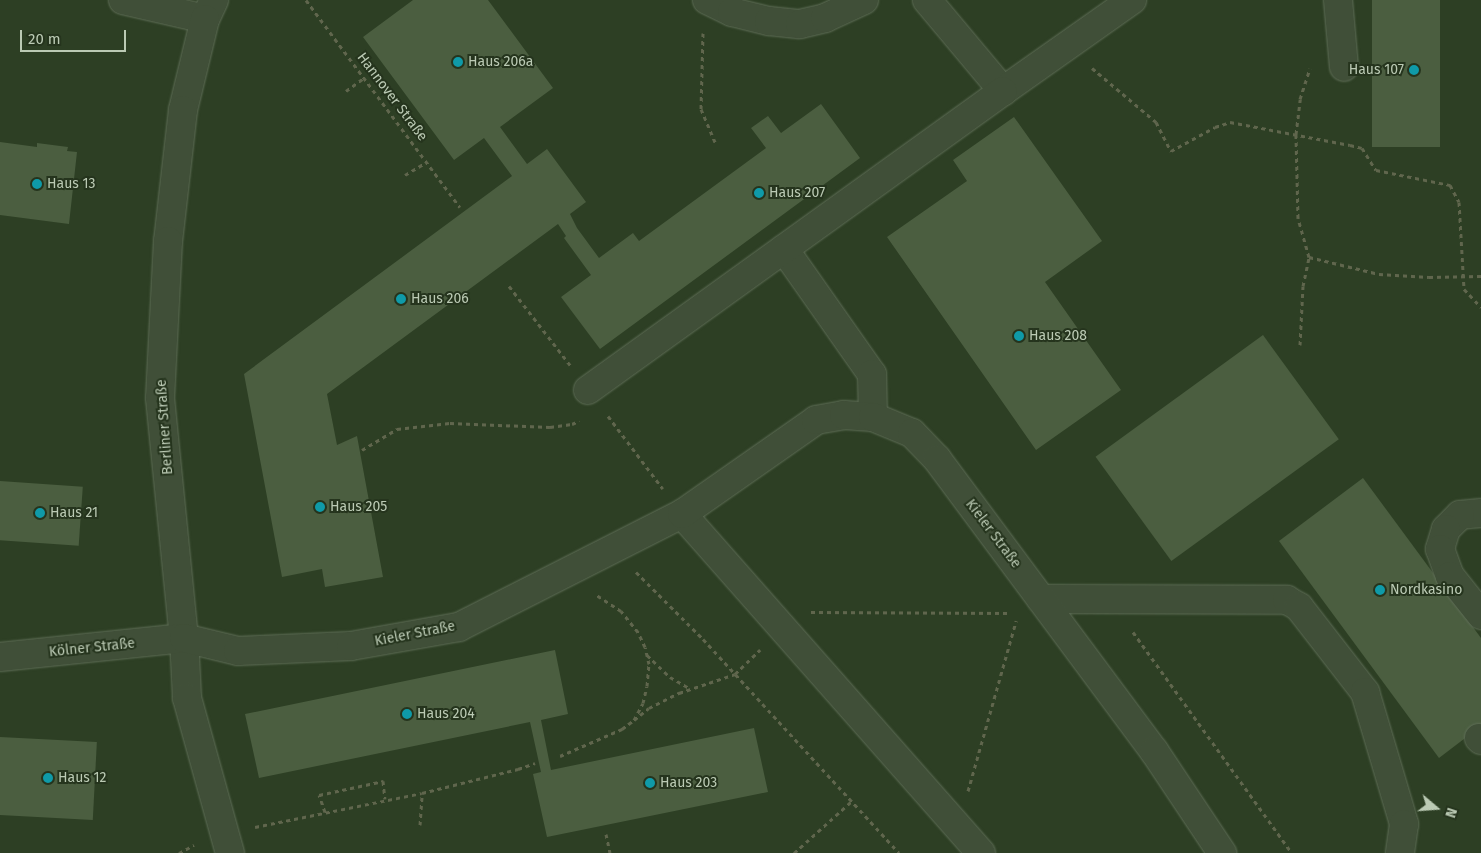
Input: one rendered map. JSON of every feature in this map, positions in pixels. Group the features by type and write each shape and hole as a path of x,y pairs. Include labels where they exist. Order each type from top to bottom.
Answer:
{"lane":[{"path":"122,0 210,10"},
{"path":"707,0 732,12 760,19 800,24 825,18 864,0"},
{"path":"927,0 1003,91"},
{"path":"588,403 784,249 1132,0"},
{"name":"Berliner Straße","path":"210,10 183,110 168,241 160,398 184,638 187,698 228,844"},
{"path":"1339,12 1344,67"},
{"path":"784,249 872,374 872,417"},
{"name":"Kieler Straße","path":"184,638 238,651 247,651 351,646 458,627 613,547 682,514 816,420 844,415 872,417 912,432 937,459 1154,751 1222,853"},
{"path":"682,514 981,853"},
{"path":"1481,514 1460,515 1446,529 1440,549 1450,576 1481,615"},
{"path":"1041,599 1287,600 1299,606 1365,692 1404,824 1400,853"},
{"name":"Kölner Straße","path":"0,657 184,638"}],"path":[{"name":"Hannover Straße","path":"306,0 460,207"},
{"path":"1300,345 1303,286 1309,257 1298,218 1295,187 1296,134 1300,99 1310,70 1339,12"},
{"path":"704,28 701,55 701,109 715,142"},
{"path":"1067,46 1156,122 1171,151 1215,126 1230,122 1362,148 1376,170 1450,185 1459,202 1465,278 1464,289 1481,307"},
{"path":"346,91 364,78"},
{"path":"405,175 427,162"},
{"path":"1309,257 1379,274 1465,278 1481,276"},
{"path":"362,450 397,429 450,423 550,426 572,424 588,403"},
{"path":"613,547 735,674 852,800 898,853"},
{"path":"592,592 621,611 638,632 647,655 649,664 647,686 643,703 634,720"},
{"path":"958,827 1018,613"},
{"path":"560,756 622,729 649,708 689,689 735,674 783,628"},
{"path":"647,655 670,677 689,689"},
{"path":"179,853 228,844 325,812 422,793 518,770 535,763"},
{"path":"325,812 319,795 383,781 385,799"},
{"path":"420,825 422,793"},
{"path":"794,853 852,800"},
{"path":"606,834 610,853"}],"building":[{"path":"413,0 488,0 553,88 500,127 527,164 547,149 586,202 570,214 577,228 599,258 633,233 639,241 766,148 751,128 768,116 781,133 821,104 860,158 600,349 561,297 591,275 564,238 566,236 558,224 327,394 337,445 357,436 383,577 325,587 322,569 282,577 244,374 512,176 484,138 454,160 363,37"},
{"name":"Haus 107","path":"1372,0 1440,0 1440,147 1372,147"},
{"name":"Haus 208","path":"1014,117 1102,241 1045,282 1121,390 1036,450 887,237 967,181 953,160"},
{"name":"Haus 13","path":"0,142 37,147 37,143 68,147 67,151 77,152 69,224 0,215"},
{"path":"1263,335 1339,439 1171,561 1096,457"},
{"name":"Nordkasino","path":"1363,478 1481,638 1481,726 1439,758 1279,541"},
{"name":"Haus 21","path":"0,481 83,487 79,546 0,540"},
{"path":"555,650 568,714 541,720 551,770 754,728 768,792 547,837 533,774 541,772 530,722 259,778 245,714"},
{"name":"Haus 12","path":"0,737 97,742 93,820 0,815"}],"place":[{"name":"Haus 206a","path":"458,62"},
{"name":"Haus 107","path":"1414,70"},
{"name":"Haus 13","path":"37,184"},
{"name":"Haus 207","path":"759,193"},
{"name":"Haus 206","path":"401,299"},
{"name":"Haus 208","path":"1019,336"},
{"name":"Haus 205","path":"320,507"},
{"name":"Haus 21","path":"40,513"},
{"name":"Nordkasino","path":"1380,590"},
{"name":"Haus 204","path":"407,714"},
{"name":"Haus 12","path":"48,778"},
{"name":"Haus 203","path":"650,783"}]}
